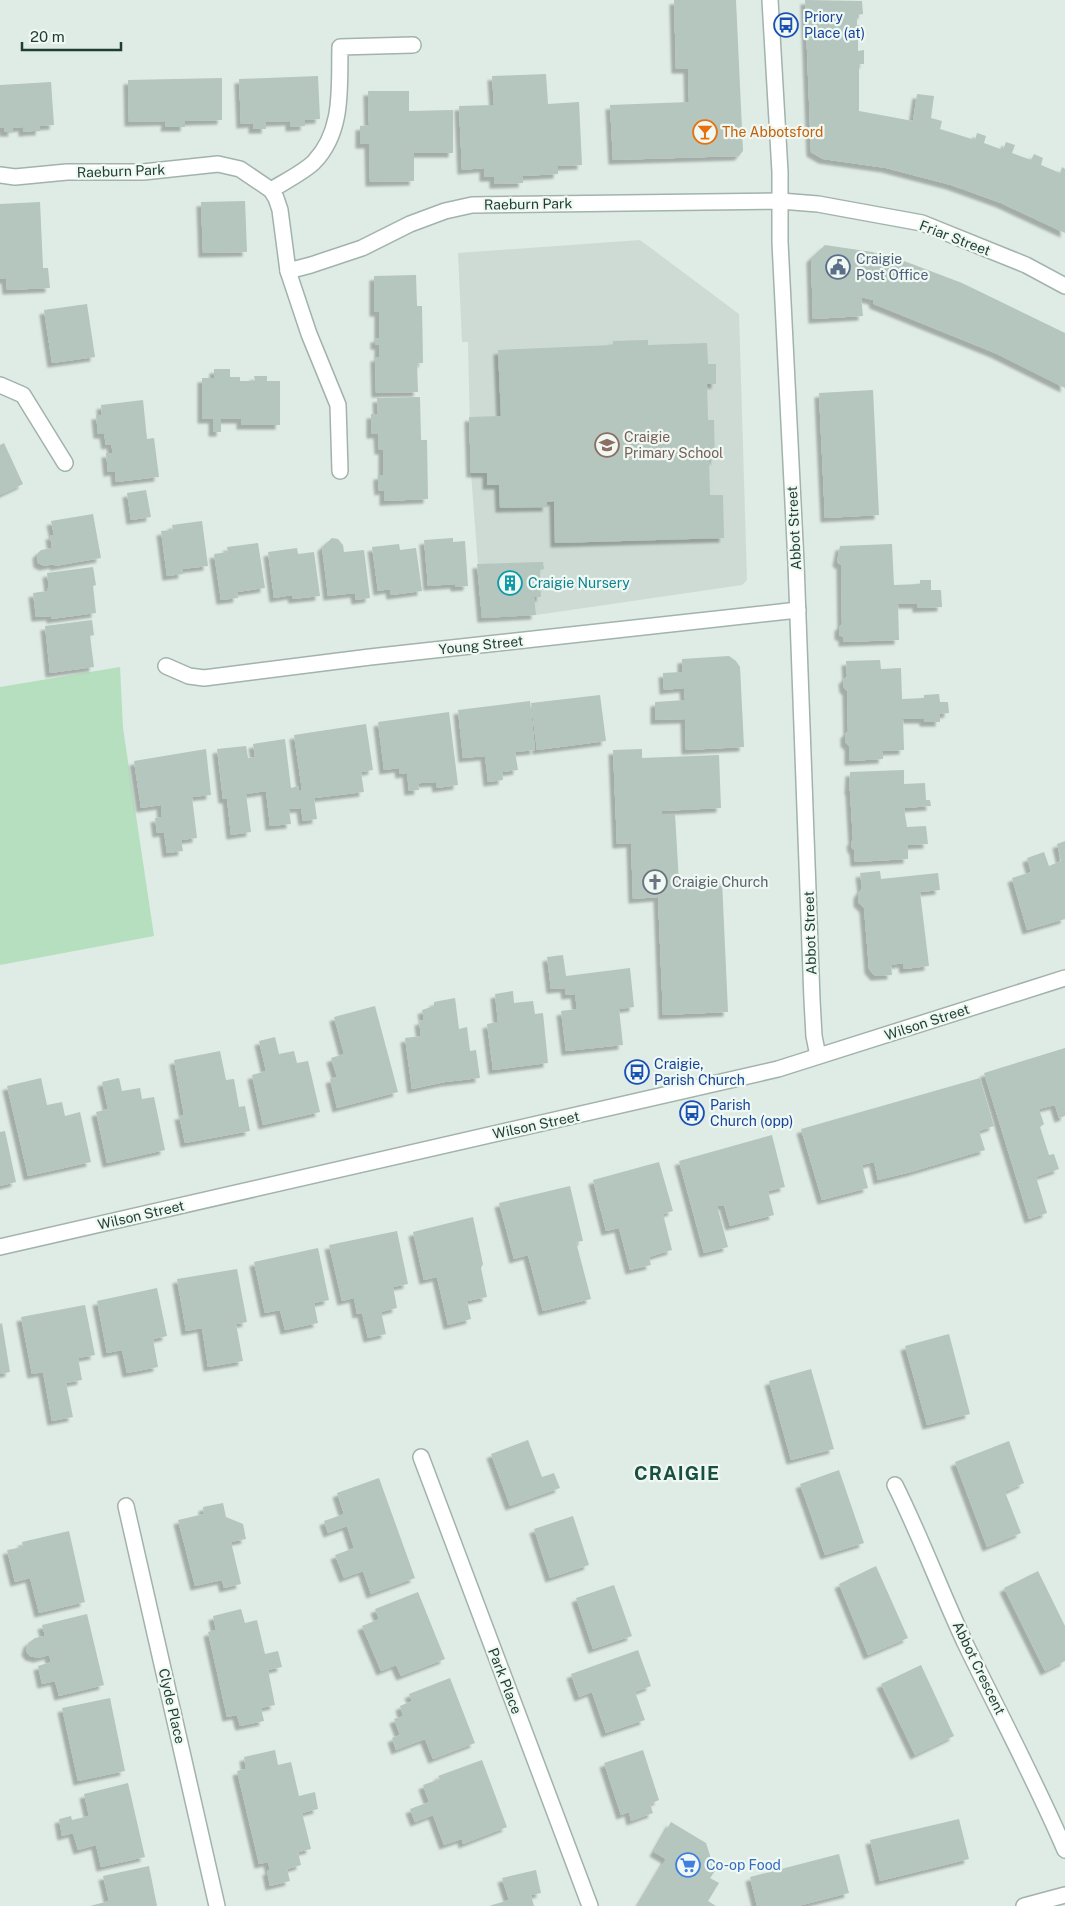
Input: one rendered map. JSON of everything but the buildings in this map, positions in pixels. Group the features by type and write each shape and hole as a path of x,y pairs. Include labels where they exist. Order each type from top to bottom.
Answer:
{"street":[{"name":"Abbot Street","path":"770,0 798,610 812,1000 814,1036 818,1056"},
{"path":"340,472 338,406 309,334 288,270 280,210 271,190 313,163 330,141 338,110 340,47 413,45"},
{"name":"Raeburn Park","path":"0,175 15,177 67,172 143,172 218,164 240,169 271,190"},
{"name":"Raeburn Park","path":"288,270 311,265 362,248 410,224 445,211 472,205 780,202"},
{"name":"Friar Street","path":"780,202 818,204 922,223 1026,266 1065,286"},
{"path":"0,385 23,395 65,463"},
{"name":"Young Street","path":"166,666 189,676 204,678 370,657 798,610"},
{"name":"Wilson Street","path":"0,1247 667,1096 778,1069 1065,978"},
{"name":"Park Place","path":"421,1457 590,1906"},
{"name":"Abbot Crescent","path":"895,1485 915,1524 966,1644 1025,1762 1065,1850"},
{"name":"Clyde Place","path":"126,1506 217,1906"},
{"path":"1024,1906 1065,1895"}],"shaded area":[{"name":"Craigie Primary School","path":"640,240 739,314 747,580 742,585 536,615 482,618 471,473 468,342 462,342 458,253"}],"green space":[{"path":"120,667 123,728 154,936 0,965 0,687"}],"place":[{"name":"Priory Place (at)","path":"786,25"},
{"name":"The Abbotsford","path":"705,132"},
{"name":"Craigie Post Office","path":"838,267"},
{"name":"Craigie Primary School","path":"607,445"},
{"name":"Craigie Nursery","path":"510,583"},
{"name":"Craigie Church","path":"655,882"},
{"name":"Craigie, Parish Church","path":"637,1072"},
{"name":"Parish Church (opp)","path":"692,1113"},
{"name":"Co-op Food","path":"688,1865"}],"district":[{"name":"CRAIGIE","path":"677,1473"}]}
